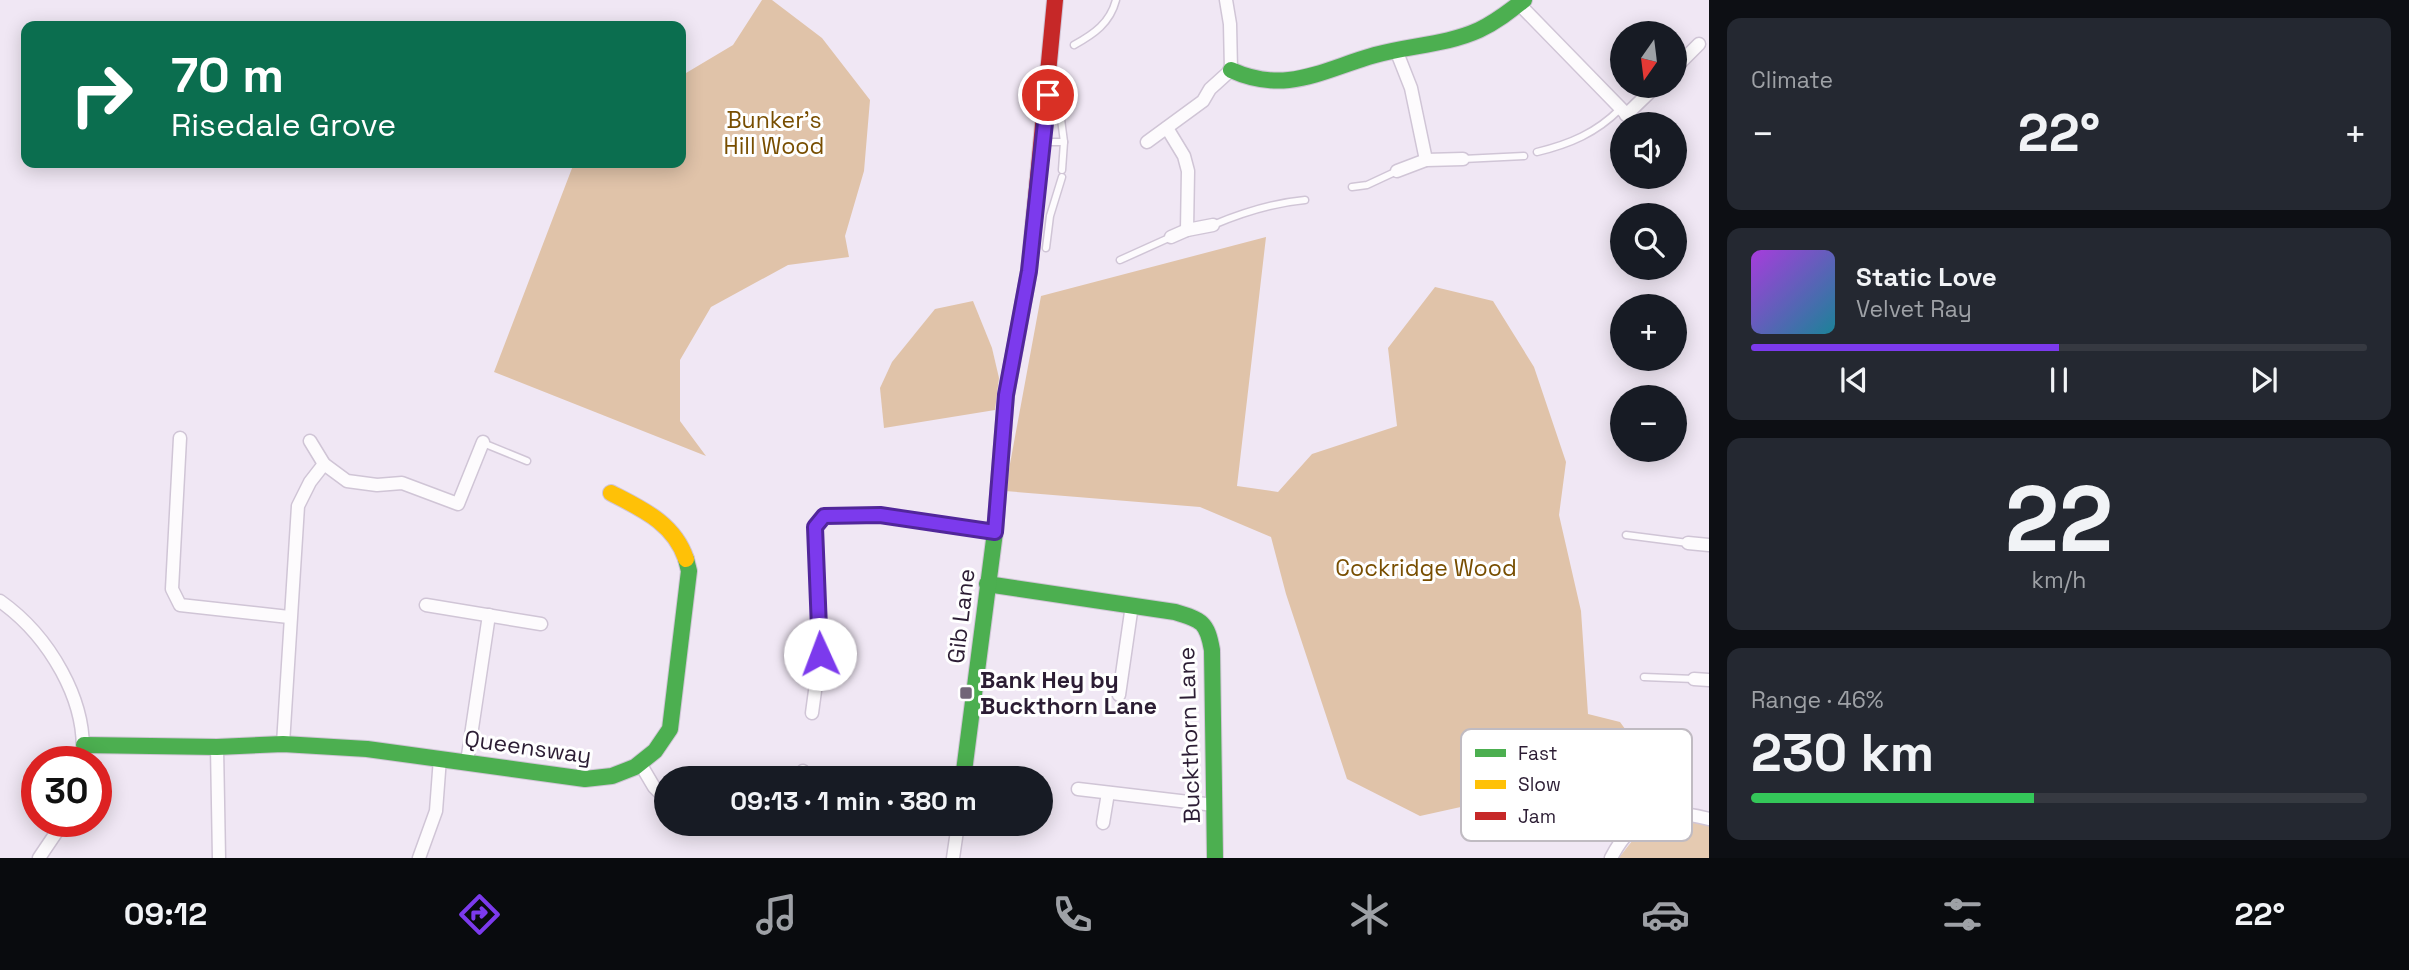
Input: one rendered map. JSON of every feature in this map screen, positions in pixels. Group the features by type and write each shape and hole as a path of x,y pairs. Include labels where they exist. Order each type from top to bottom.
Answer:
{"street":[{"name":"Gib Lane","path":"966,766 995,532 1006,395 1029,271 1044,142 1055,0"},
{"path":"1147,142 1203,101 1210,89 1231,70 1230,24 1226,0"},
{"path":"1231,70 1256,81 1292,82 1312,79 1396,50 1469,35 1499,20 1520,1 1623,112"},
{"path":"1687,56 1699,44"},
{"path":"1396,50 1411,88 1426,160"},
{"path":"1631,112 1644,98"},
{"path":"1167,128 1184,156 1188,171 1187,230"},
{"path":"1397,171 1426,160 1463,159"},
{"path":"1171,237 1187,230 1213,225"},
{"path":"180,438 172,589 180,604 289,617"},
{"path":"310,441 324,464 347,481 377,485 402,483 458,504 483,443"},
{"path":"283,744 298,506 310,482 324,464"},
{"name":"Queensway","path":"112,752 283,744 367,749 602,780 614,778 641,765 659,748 674,717 689,572 683,547 667,526 651,513 611,494"},
{"path":"812,713 820,654 815,527 824,516 880,515 995,532"},
{"path":"1688,543 1709,545"},
{"name":"Buckthorn Lane","path":"987,584 1132,605 1196,618 1208,628 1212,650 1215,858"},
{"path":"0,601 51,651 76,705 82,746"},
{"path":"426,605 541,624"},
{"path":"1119,695 1132,605"},
{"path":"467,762 489,615"},
{"path":"1694,679 1709,680"},
{"path":"217,747 219,858"},
{"path":"419,858 436,811 440,758"},
{"path":"641,765 654,788"},
{"path":"1078,789 1214,805"},
{"path":"1103,823 1108,793"},
{"path":"953,858 956,836"},
{"path":"39,858 53,837"},
{"path":"1611,858 1623,841"}],"lane":[{"path":"1074,45 1100,28 1114,9 1116,0"},
{"path":"1046,248 1062,173 1064,142 1059,104"},
{"path":"1537,152 1563,146 1610,123"},
{"path":"1044,142 1064,142"},
{"path":"1463,159 1524,156"},
{"path":"1352,187 1367,185 1397,171"},
{"path":"1037,196 1055,198"},
{"path":"1213,225 1251,209 1266,209 1278,202 1306,200"},
{"path":"1120,260 1171,237"},
{"path":"483,443 527,461"},
{"path":"1626,535 1688,543"},
{"path":"1644,677 1694,679"}],"shaded area":[{"path":"1692,822 1709,826 1709,858 1619,858 1632,841 1692,841"}],"green space":[{"name":"Bunker's Hill Wood","path":"762,0 772,0 822,38 870,100 864,171 845,236 849,257 788,265 711,307 680,360 680,421 706,456 494,372 572,168 686,168 686,73 733,45"},
{"name":"Cockridge Wood","path":"1266,237 1237,486 1278,492 1312,454 1397,426 1388,348 1435,287 1493,301 1534,367 1566,462 1559,515 1581,611 1588,714 1620,722 1625,729 1461,729 1461,807 1420,816 1347,779 1286,594 1271,537 1200,507 1005,491 1041,296"},
{"path":"973,301 992,348 999,378 995,410 884,428 880,388 892,362 935,309"}],"traffic: fast":[{"path":"1231,70 1269,80 1304,78 1375,55 1466,35 1491,23 1524,0"},
{"path":"965,766 995,532 1006,395 1015,348"},
{"path":"84,745 217,747 283,744 367,749 585,779 612,776 635,767 655,751 670,729 689,571 686,559"},
{"path":"987,584 1175,612 1202,624 1208,633 1212,650 1215,858"}],"traffic: slow":[{"path":"611,493 656,518 674,536 686,559"}],"traffic: jam":[{"path":"1015,348 1029,271 1055,0"}],"place":[{"name":"Bank Hey by Buckthorn Lane","path":"966,693"}],"route":[{"path":"820,654 815,527 824,516 880,515 995,532 1006,395 1029,271 1048,95"}]}
